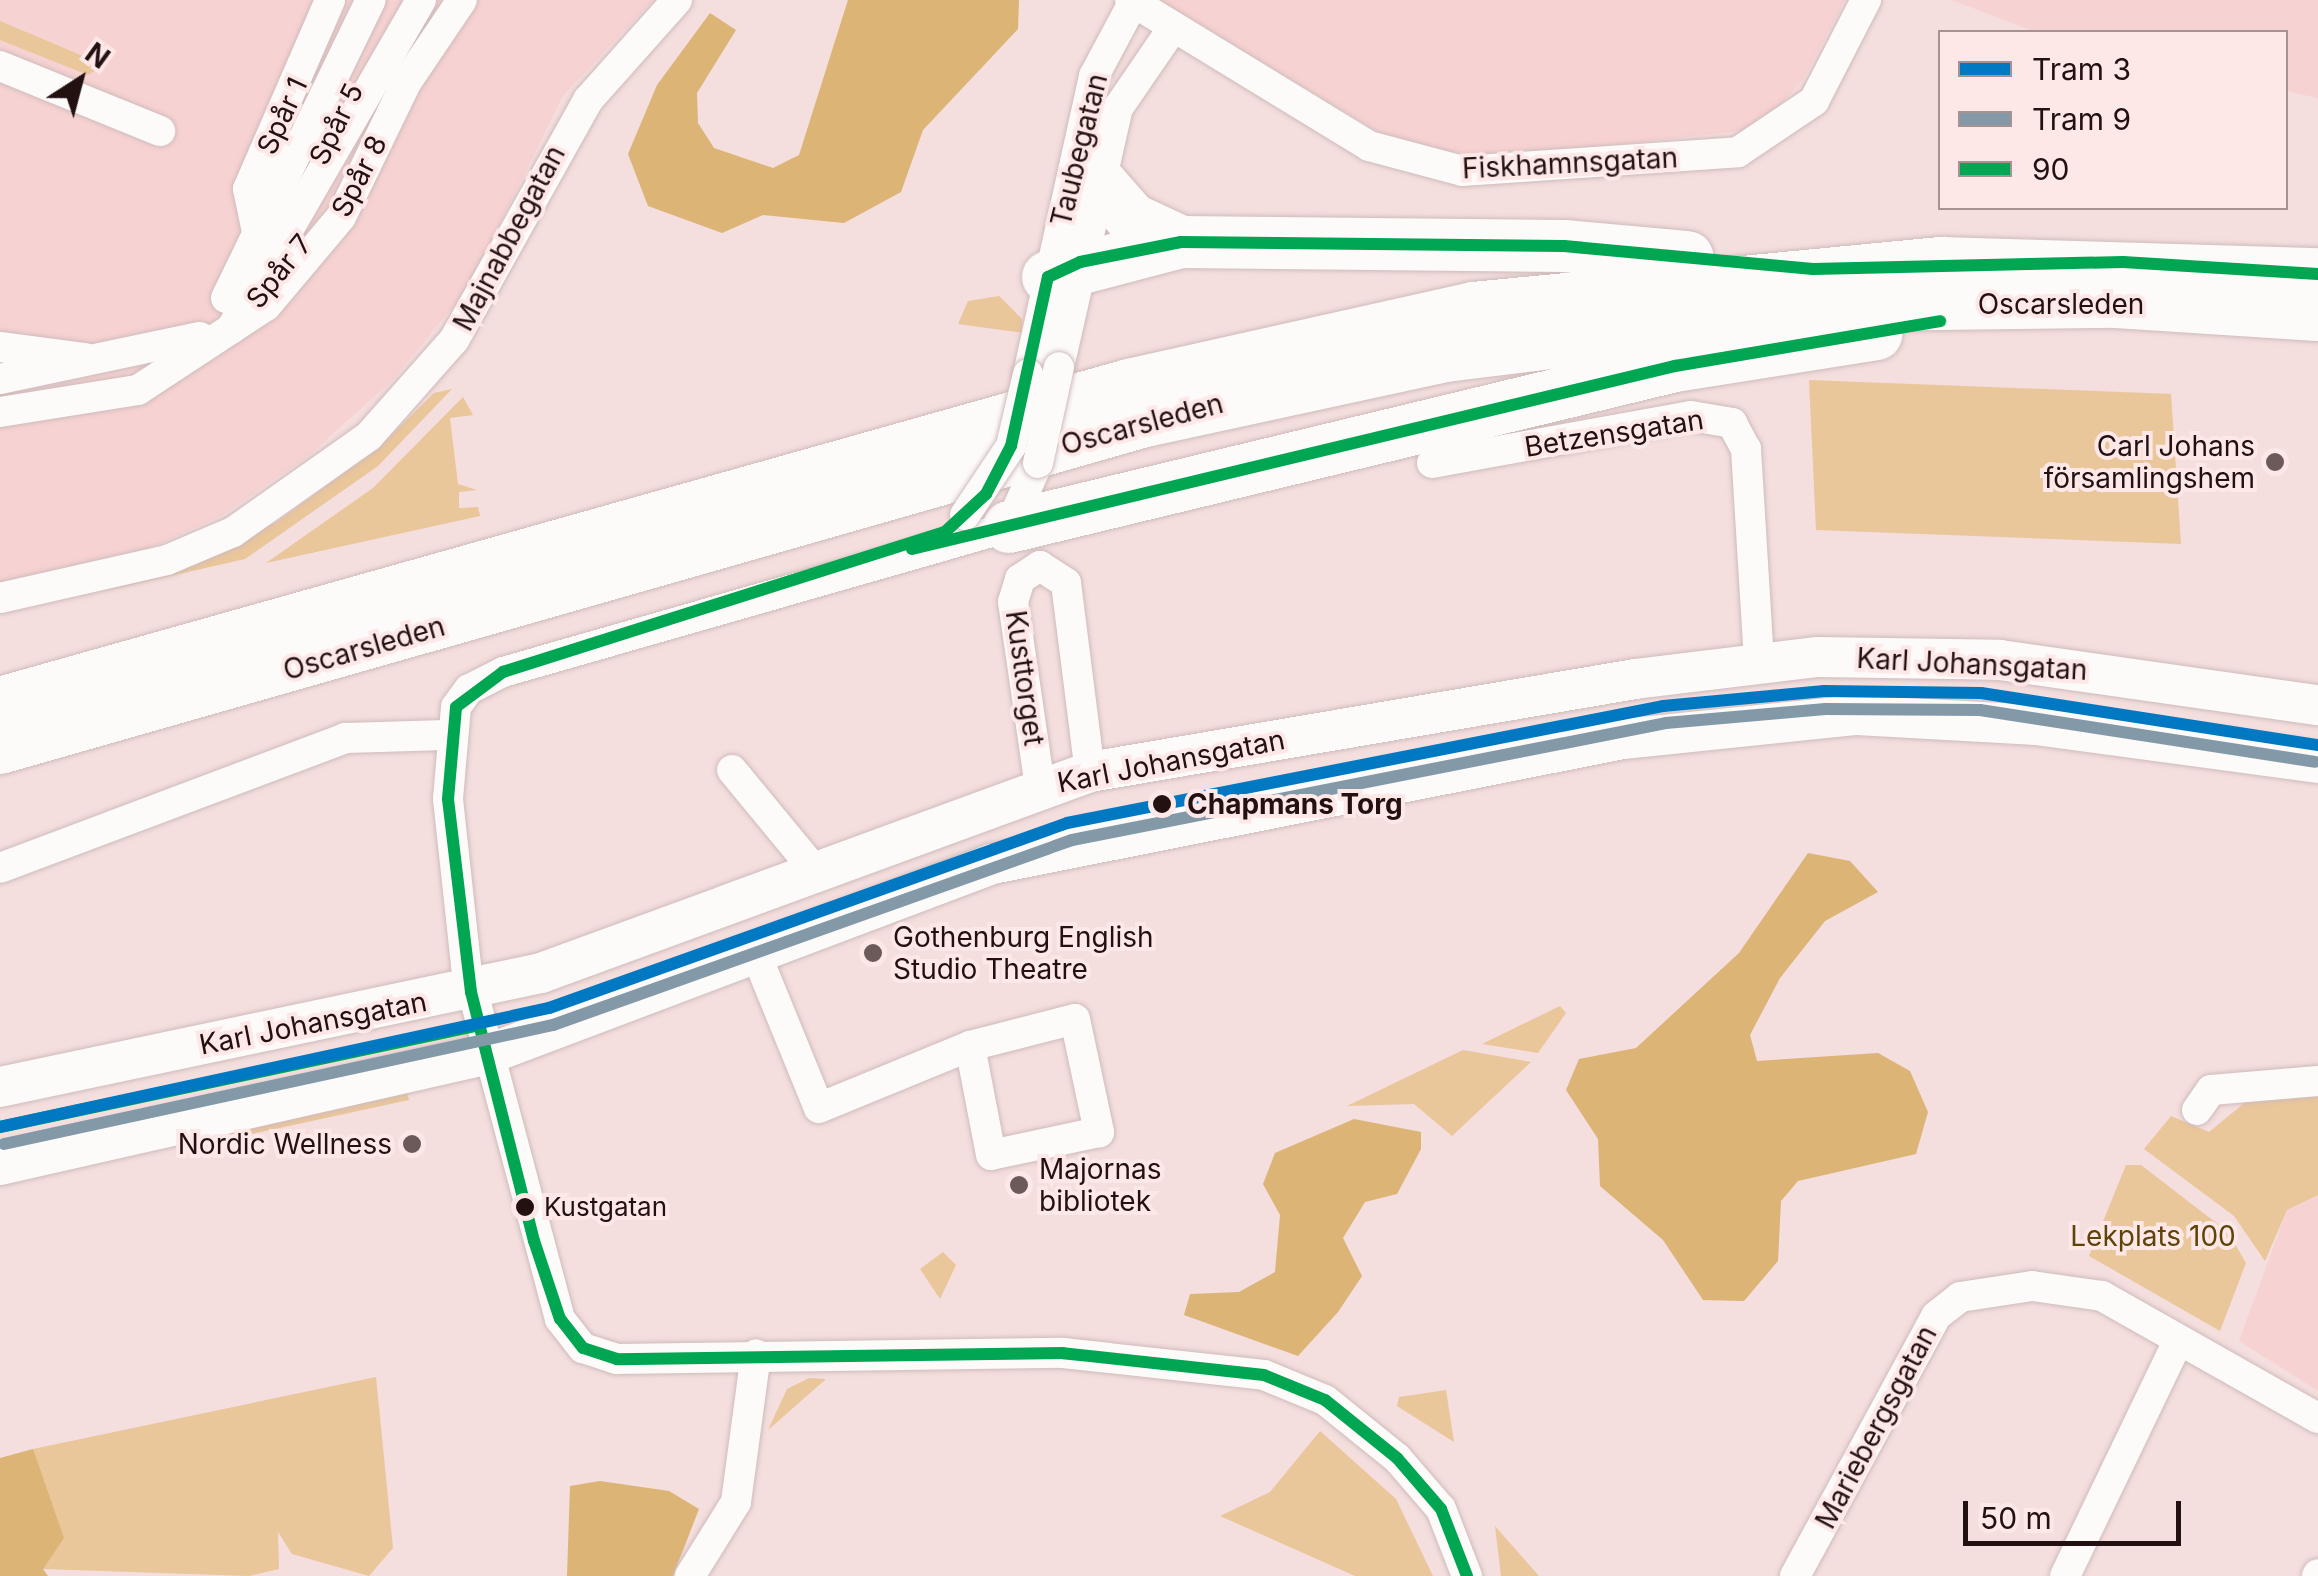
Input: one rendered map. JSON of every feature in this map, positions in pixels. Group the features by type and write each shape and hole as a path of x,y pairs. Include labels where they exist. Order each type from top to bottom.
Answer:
{"highway":[{"path":"1098,180 1132,220 1180,242"},
{"path":"1064,269 1180,242 1564,246 1813,269"},
{"name":"Oscarsleden","path":"0,703 1225,362 1553,295 1813,269 2122,262 2318,274"},
{"path":"1035,488 2029,302"},
{"name":"Oscarsleden","path":"0,748 1236,399 1549,338 1859,305 2029,302 2318,315"},
{"path":"0,673 74,656 143,664"},
{"path":"0,784 116,743 219,689"}],"street":[{"name":"Spår 1","path":"257,232 248,188 330,0"},
{"path":"257,232 262,190 344,0"},
{"path":"213,333 257,232 371,0"},
{"path":"257,232 274,219 386,0"},
{"name":"Spår 5","path":"257,232 278,229 289,215 403,0"},
{"path":"0,412 138,390 213,333 421,0"},
{"name":"Spår 7","path":"213,333 332,201 378,98 442,0"},
{"name":"Spår 8","path":"213,333 266,306 341,216 406,83 462,0"},
{"name":"Majnabbegatan","path":"0,598 119,574 234,532 370,436 454,340 598,87 677,0"},
{"name":"Fiskhamnsgatan","path":"1170,32 1397,159 1515,170 1738,152 1774,136 1814,101 1866,0"},
{"path":"1132,2 1170,32"},
{"name":"Taubegatan","path":"1035,488 1059,368 1064,269 1094,76 1132,2"},
{"name":"Taubegatan","path":"1035,488 1028,374 1098,180 1118,108 1170,32"},
{"path":"0,66 160,131"},
{"path":"0,379 213,333"},
{"path":"0,348 92,361"},
{"path":"0,362 92,361"},
{"name":"Betzensgatan","path":"1432,463 1691,416 1732,422 1746,449 1759,663"},
{"path":"1035,488 920,547 483,680 456,708 446,736 471,992 560,1319 600,1356 1063,1353 1264,1375 1326,1400 1398,1458 1441,1510 1467,1576"},
{"path":"920,547 1035,488"},
{"name":"Kusttorget","path":"1040,786 1013,602 1020,578 1040,566 1066,583 1090,772"},
{"name":"Karl Johansgatan","path":"0,1087 471,992 816,873 1040,786 1090,772 1759,663 2000,660 2318,705"},
{"name":"Karl Johansgatan","path":"0,1166 486,1055 1034,853 1710,725 1947,719 2318,763"},
{"path":"0,868 346,738 446,736"},
{"path":"732,770 816,873"},
{"path":"756,954 819,1108 970,1046 1075,1020 1100,1132 991,1155 970,1046"},
{"path":"2197,1110 2211,1090 2318,1081"},
{"name":"Mariebergsgatan","path":"1795,1576 1936,1316 1960,1297 2032,1286 2102,1296 2176,1344 2318,1418"},
{"path":"2065,1576 2176,1344"},
{"path":"690,1576 736,1502 756,1354"}],"shaded area":[{"path":"0,0 653,0 563,96 468,288 393,380 307,457 221,516 125,559 0,585"},
{"path":"848,0 1019,0 1018,29 923,130 901,192 844,223 763,215 722,233 648,206 628,154 657,85 710,13 736,30 697,93 698,123 714,148 773,168 799,155"},
{"path":"1157,0 1845,0 1803,80 1758,129 1504,157 1404,147"},
{"path":"1952,0 2318,0 2318,98 2288,91 2288,30 2030,30"},
{"path":"1808,853 1850,861 1878,892 1825,921 1780,978 1750,1035 1757,1061 1878,1053 1910,1071 1928,1112 1916,1154 1798,1181 1781,1201 1778,1261 1744,1301 1703,1300 1663,1240 1600,1186 1598,1139 1566,1090 1579,1059 1636,1048 1739,953"},
{"path":"1354,1119 1421,1132 1421,1149 1397,1194 1365,1202 1343,1238 1362,1276 1338,1312 1298,1356 1184,1315 1190,1294 1239,1292 1275,1272 1280,1215 1263,1184 1275,1153"},
{"path":"2318,1195 2318,1391 2239,1341 2287,1210"},
{"path":"33,1449 64,1538 43,1569 48,1576 0,1576 0,1458"},
{"path":"600,1481 669,1491 699,1509 673,1576 567,1576 570,1486"}],"green space":[{"path":"0,21 102,64 88,75 0,40"},
{"path":"999,296 1022,319 1023,333 958,324 968,301"},
{"path":"1809,380 2171,394 2181,544 1816,530"},
{"path":"452,389 378,466 245,559 100,592 181,571 278,521 379,447 434,393"},
{"path":"463,397 473,415 450,418 458,484 477,490 459,492 459,508 478,507 480,516 266,563 373,488"},
{"path":"1560,1006 1566,1013 1538,1053 1482,1044"},
{"path":"1463,1050 1531,1062 1452,1136 1414,1104 1347,1106"},
{"path":"405,1085 409,1100 178,1150 188,1140"},
{"path":"2318,1095 2318,1195 2287,1210 2265,1261 2234,1216 2144,1149 2171,1116 2209,1132 2248,1100"},
{"name":"Lekplats 100","path":"2126,1165 2141,1165 2228,1232 2246,1263 2220,1331 2089,1256"},
{"path":"943,1252 956,1265 940,1299 920,1269"},
{"path":"376,1377 393,1548 369,1576 292,1554 278,1532 279,1569 249,1576 43,1569 33,1449"},
{"path":"809,1378 826,1379 768,1430 787,1389"},
{"path":"1446,1390 1454,1442 1397,1406 1399,1397"},
{"path":"1320,1431 1396,1499 1433,1576 1355,1576 1220,1516 1270,1492"},
{"path":"1495,1526 1539,1576 1501,1576"}],"tram line":[{"name":"3","path":"0,1127 549,1008 1067,823 1663,706 1824,691 1981,693 2318,745"},
{"name":"9","path":"4,1144 553,1025 1072,840 1666,723 1825,709 1980,710 2315,762"}],"transit line":[{"name":"90","path":"1467,1576 1441,1509 1397,1458 1325,1400 1264,1375 1063,1353 617,1359 583,1348 560,1319 534,1241 471,992 448,799 456,707 503,672 945,532 986,494 1011,446 1048,277 1080,262 1181,242 1564,246 1813,269 2123,262 2318,274"},
{"name":"90","path":"912,549 1675,366 1940,321"},
{"name":"90","path":"0,1127 478,1025"}],"place":[{"name":"Carl Johans församlingshem","path":"2275,462"},
{"name":"Chapmans Torg","path":"1162,804"},
{"name":"Gothenburg English Studio Theatre","path":"873,953"},
{"name":"Nordic Wellness","path":"412,1144"},
{"name":"Majornas bibliotek","path":"1019,1185"},
{"name":"Kustgatan","path":"525,1207"}]}
